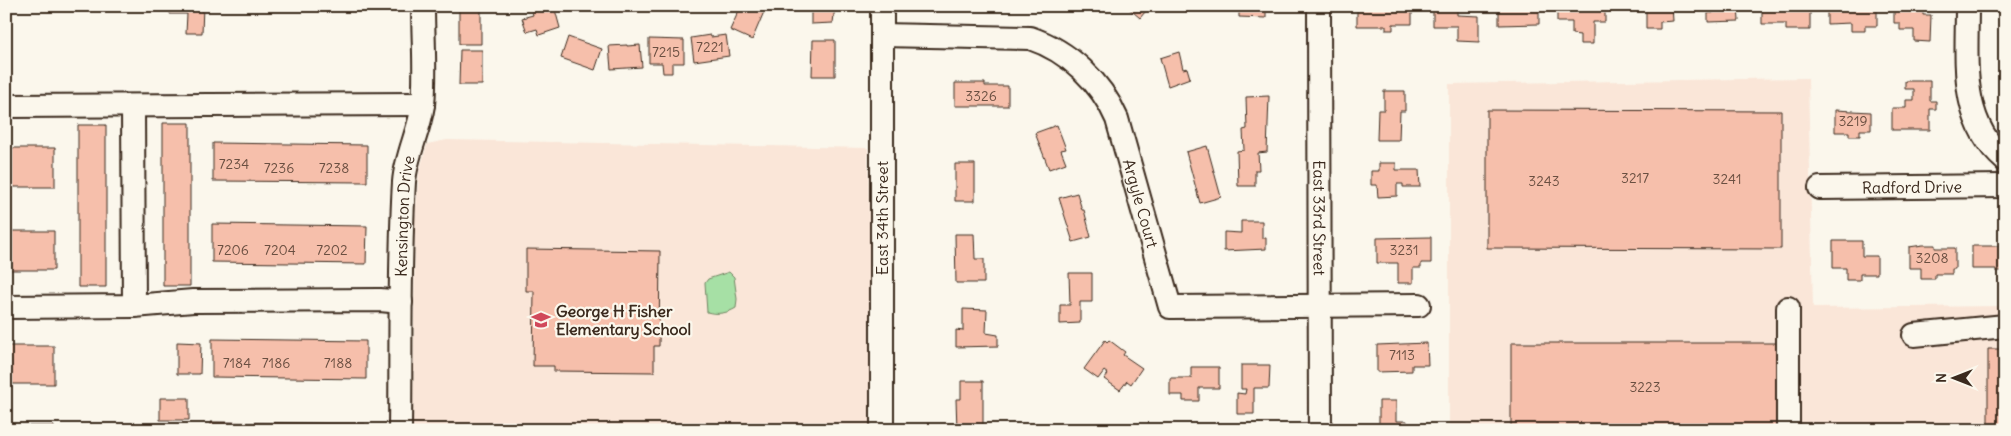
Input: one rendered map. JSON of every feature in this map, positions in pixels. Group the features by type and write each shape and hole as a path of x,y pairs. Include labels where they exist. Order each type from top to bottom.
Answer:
{"street":[{"name":"Kensington Drive","path":"400,430 404,181 409,155 418,132 423,104 423,6"},
{"name":"East 34th Street","path":"882,6 882,430"},
{"name":"East 33rd Street","path":"1319,6 1320,430"},
{"path":"1967,6 1967,79 1972,108 1982,134 2005,160"},
{"name":"Argyle Court","path":"882,35 1030,38 1045,43 1088,75 1108,99 1117,119 1170,307 1419,305"},
{"path":"6,106 423,104"},
{"path":"133,106 134,306"},
{"name":"Radford Drive","path":"1820,188 2005,186"},
{"path":"6,307 134,306 193,301 361,300 401,302"},
{"path":"1788,308 1788,430"},
{"path":"1914,335 2005,326"}],"shaded area":[{"path":"1808,78 1813,308 2005,306 2005,430 1449,430 1449,84"},
{"path":"447,140 868,148 872,430 413,430 415,218 419,173 427,144"}],"green space":[{"path":"729,272 734,277 737,299 736,308 722,313 707,312 705,283 708,279"}],"building":[{"path":"170,6 203,6 202,33 186,33 187,14 170,14"},
{"path":"530,6 554,6 560,28 539,35 537,29 527,32 522,18 533,15"},
{"path":"741,6 766,7 752,40 730,30"},
{"path":"811,6 835,6 833,23 811,24"},
{"path":"1126,6 1150,6 1140,18"},
{"path":"1239,6 1266,6 1266,18 1239,17"},
{"path":"1357,6 1412,6 1412,24 1393,24 1393,30 1386,30 1386,26 1357,26"},
{"path":"1433,6 1457,6 1457,15 1479,16 1479,42 1457,41 1457,26 1433,26"},
{"path":"1499,6 1539,7 1539,24 1499,25"},
{"path":"1557,6 1605,6 1605,22 1593,22 1593,44 1580,44 1580,35 1572,34 1572,22 1557,22"},
{"path":"1646,6 1672,6 1673,21 1660,22 1660,29 1646,29"},
{"path":"1713,6 1738,6 1739,21 1708,22 1708,13 1713,13"},
{"path":"1762,6 1810,6 1810,30 1786,30 1786,24 1762,24"},
{"path":"1827,6 1877,6 1877,26 1865,26 1865,31 1851,31 1851,23 1827,24"},
{"path":"1894,6 1923,6 1923,15 1931,15 1930,42 1914,41 1914,30 1900,30 1900,23 1894,23"},
{"path":"459,9 481,9 481,44 459,44"},
{"path":"710,35 711,37 726,35 729,56 694,61 691,38"},
{"path":"568,37 602,49 595,70 561,58"},
{"path":"649,39 684,40 684,63 672,63 672,73 663,73 662,63 649,63"},
{"path":"813,40 835,40 835,76 812,76"},
{"path":"640,45 642,67 611,69 609,46"},
{"path":"460,50 482,50 482,85 459,85"},
{"path":"1179,52 1183,69 1187,68 1190,78 1168,86 1160,58"},
{"path":"1905,81 1930,81 1930,101 1936,101 1936,109 1930,109 1930,130 1892,130 1892,108 1906,108 1906,100 1914,100 1914,89 1905,89"},
{"path":"955,83 985,83 985,86 1008,86 1008,106 955,106"},
{"path":"1384,91 1405,91 1405,111 1400,111 1399,140 1377,140 1378,110 1384,110"},
{"path":"1269,96 1267,152 1258,153 1259,170 1255,170 1255,186 1238,186 1237,151 1244,150 1243,130 1247,129 1246,97"},
{"path":"1487,110 1781,111 1781,249 1487,248"},
{"path":"1835,110 1871,112 1871,130 1860,130 1860,136 1849,136 1849,132 1835,132"},
{"path":"163,123 190,123 190,286 163,286"},
{"path":"78,125 106,125 106,287 78,287"},
{"path":"1057,125 1066,149 1061,150 1066,163 1049,169 1035,133"},
{"path":"213,143 367,145 367,182 213,181"},
{"path":"1207,146 1221,197 1200,203 1186,152"},
{"path":"6,148 55,148 55,187 6,187"},
{"path":"1379,163 1396,163 1396,170 1419,170 1420,187 1403,187 1403,184 1397,184 1397,196 1378,197 1377,185 1371,185 1371,171 1379,171"},
{"path":"955,164 975,164 975,201 955,201"},
{"path":"1077,193 1082,210 1084,210 1091,237 1073,242 1059,198"},
{"path":"1241,221 1262,221 1262,238 1266,238 1266,249 1224,251 1224,232 1241,233"},
{"path":"212,224 367,226 366,264 212,262"},
{"path":"6,231 54,231 54,270 6,270"},
{"path":"955,234 974,234 975,259 984,259 984,283 956,283"},
{"path":"1431,237 1431,263 1421,263 1421,268 1413,268 1413,283 1398,283 1398,263 1377,263 1377,238"},
{"path":"1833,241 1862,241 1862,256 1877,256 1877,274 1860,274 1860,280 1846,280 1846,268 1833,268"},
{"path":"1935,245 1935,248 1955,248 1955,269 1952,269 1952,274 1935,274 1935,279 1921,279 1921,268 1909,268 1909,247"},
{"path":"1972,246 2005,246 2005,271 1972,269"},
{"path":"526,249 660,251 659,346 654,346 654,372 554,371 554,366 533,366 534,291 526,291"},
{"path":"1069,273 1092,273 1092,302 1080,302 1080,323 1060,324 1060,305 1070,305"},
{"path":"963,309 987,310 986,333 998,335 998,346 956,347 956,330 963,331"},
{"path":"2002,335 2005,335 2005,430 1988,430 1988,349 2002,349"},
{"path":"212,339 366,341 366,379 212,377"},
{"path":"1105,340 1107,342 1109,340 1125,352 1123,355 1142,368 1131,384 1127,381 1120,390 1104,379 1108,374 1104,371 1098,379 1084,369"},
{"path":"177,342 201,343 200,374 177,374"},
{"path":"1427,343 1428,365 1412,365 1412,371 1377,372 1377,345"},
{"path":"1511,343 1778,343 1778,430 1511,430"},
{"path":"6,346 54,346 54,384 6,384"},
{"path":"1241,365 1270,365 1269,388 1254,388 1254,414 1237,414 1237,393 1245,394 1246,389 1241,389"},
{"path":"1191,367 1219,367 1219,388 1199,388 1199,401 1183,401 1183,395 1170,395 1170,378 1191,378"},
{"path":"961,381 983,381 983,425 975,425 975,430 957,430 956,399 961,399"},
{"path":"160,398 189,398 189,420 160,420"},
{"path":"1379,401 1396,401 1396,421 1407,421 1407,430 1379,430"},
{"path":"211,422 365,424 365,430 211,430"},
{"path":"6,426 54,426 54,430 6,430"}],"place":[{"name":"George H Fisher Elementary School","path":"541,320"}]}
